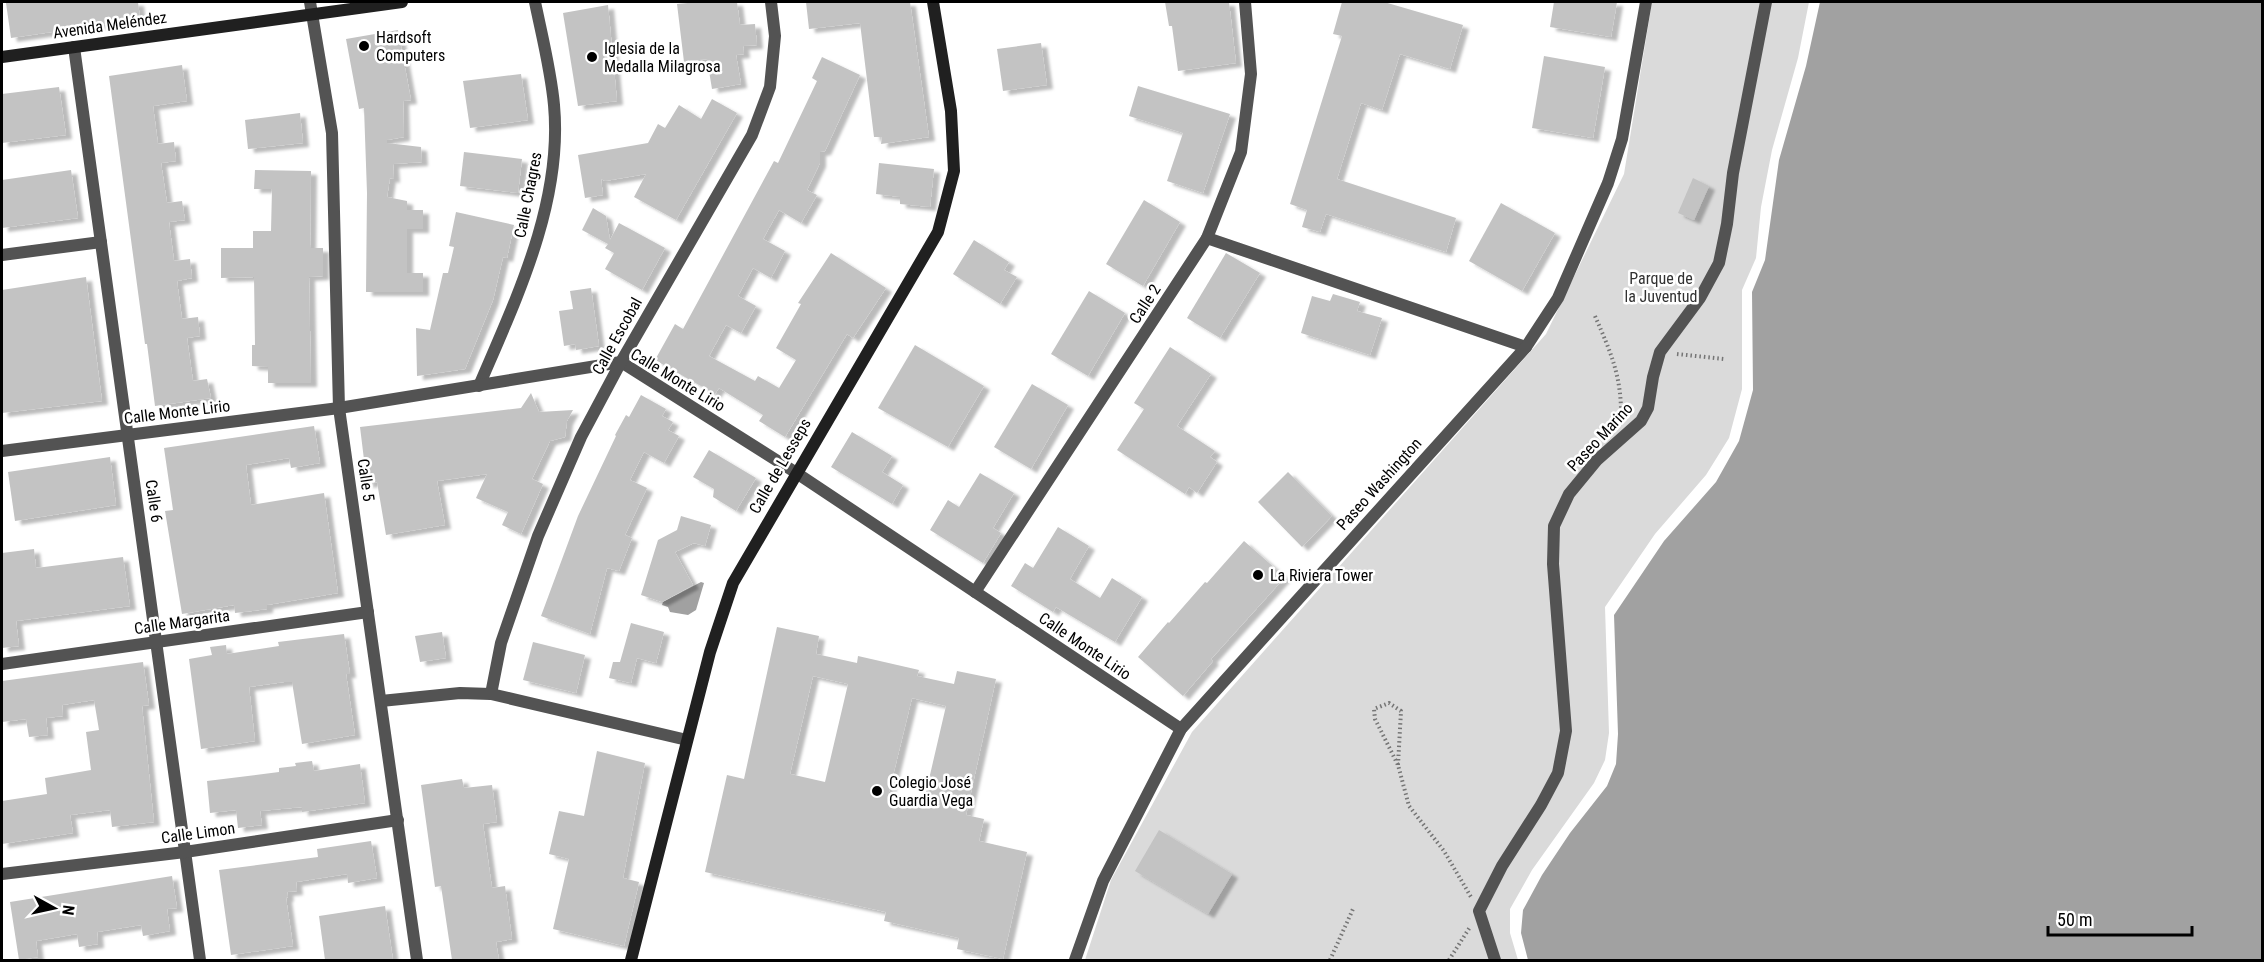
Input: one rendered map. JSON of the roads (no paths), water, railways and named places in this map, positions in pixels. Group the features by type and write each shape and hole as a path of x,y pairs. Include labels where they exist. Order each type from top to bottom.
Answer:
{"main road":[{"name":"Avenida Meléndez","path":"2,57 311,8 402,2"},
{"name":"Calle de Lesseps","path":"631,960 710,651 733,583 795,472 938,232 954,171 951,111 933,2"}],"street":[{"name":"Calle Chagres","path":"479,386 530,264 544,211 554,156 554,106 536,2"},
{"name":"Calle Escobal","path":"491,694 501,643 538,536 581,437 621,362 752,135 770,87 775,36 771,2"},
{"name":"Calle 2","path":"975,592 1207,238 1242,152 1251,74 1245,2"},
{"name":"Paseo Washington","path":"1075,960 1103,881 1181,729 1526,347 1558,298 1608,183 1622,138 1646,2"},
{"name":"Paseo Marino","path":"1495,960 1479,911 1502,866 1541,805 1558,773 1566,731 1552,564 1554,526 1569,494 1597,460 1641,421 1648,408 1660,352 1700,298 1719,264 1727,224 1733,173 1766,2"},
{"name":"Calle 5","path":"311,8 332,133 339,408 417,960"},
{"name":"Calle 6","path":"74,47 200,960"},
{"path":"1207,238 1526,347"},
{"path":"2,255 101,242"},
{"name":"Calle Monte Lirio","path":"2,451 339,408 621,362 795,472 1181,729"},
{"name":"Calle Margarita","path":"2,664 368,612"},
{"path":"381,701 460,693 491,694 687,740"},
{"name":"Calle Limon","path":"2,874 185,852 398,820"}],"place":[{"name":"Hardsoft Computers","path":"364,46"},
{"name":"Iglesia de la Medalla Milagrosa","path":"592,57"},
{"name":"La Riviera Tower","path":"1258,575"},
{"name":"Colegio José Guardia Vega","path":"877,791"}],"park label":[{"name":"Parque de la Juventud","path":"1661,287"}]}
